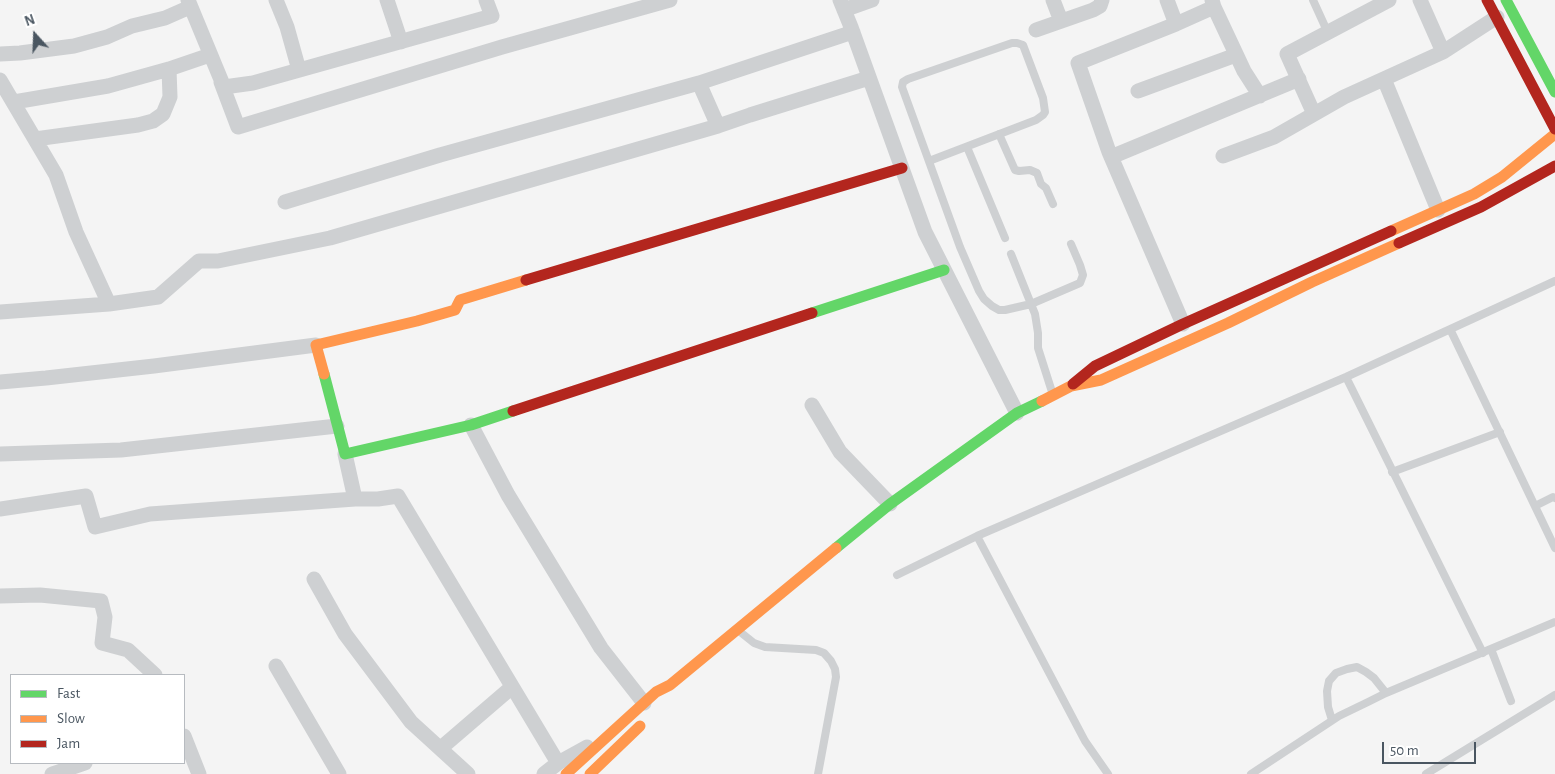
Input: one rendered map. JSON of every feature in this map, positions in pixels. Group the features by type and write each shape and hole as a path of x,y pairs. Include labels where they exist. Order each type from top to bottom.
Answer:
{"street":[{"path":"276,0 287,27 299,70"},
{"path":"387,0 401,42"},
{"path":"221,82 224,87 253,83 492,16 486,0"},
{"path":"0,54 74,46 107,37 132,26 165,18 189,4 238,127 502,46 670,0"},
{"path":"872,0 842,5 924,232 1017,412"},
{"path":"1053,0 1061,21"},
{"path":"1036,30 1093,10 1100,6 1102,0"},
{"path":"1167,0 1176,24"},
{"path":"1314,114 1287,54 1389,0"},
{"path":"1420,0 1443,52"},
{"path":"1487,0 1555,128"},
{"path":"1506,0 1554,89"},
{"path":"1183,324 1111,156 1078,63 1176,24 1213,4 1244,71 1260,96"},
{"path":"1223,156 1274,137 1344,97 1443,52 1497,17"},
{"path":"285,202 440,155 699,83 853,32"},
{"path":"8,97 108,86 210,55"},
{"path":"1138,91 1236,55"},
{"path":"35,139 138,125 153,121 163,114 170,97 169,69"},
{"path":"0,312 109,304 158,297 199,261 218,261 330,238 718,126 750,114 869,78"},
{"path":"1384,78 1438,210"},
{"path":"0,80 8,97 56,175 76,232 109,304"},
{"path":"1111,156 1299,80"},
{"path":"699,83 718,126"},
{"path":"544,774 562,769 610,734 656,692 670,685 890,504 1017,412 1071,386 1094,366 1183,324 1474,194 1502,177 1555,134"},
{"path":"1071,386 1101,380 1312,282 1481,207 1555,166"},
{"path":"0,382 154,366 316,345 455,310 460,300 902,168"},
{"path":"345,454 471,425 944,270"},
{"path":"316,345 345,454 355,500"},
{"path":"812,405 840,452 890,504"},
{"path":"471,425 508,495 602,648 644,703"},
{"path":"0,454 122,450 337,426"},
{"path":"0,509 86,496 95,527 150,514 378,499 398,496 562,769"},
{"path":"314,579 345,634 411,722 468,774"},
{"path":"0,596 40,595 101,601 105,617 102,643 128,650 154,674"},
{"path":"276,666 339,774"},
{"path":"666,700 670,685"},
{"path":"440,748 512,687"},
{"path":"590,774 645,720"},
{"path":"185,739 199,774"},
{"path":"52,774 81,764"}],"lane":[{"path":"1313,0 1328,33"},
{"path":"930,161 1036,120 1043,115 1045,112 1043,98 1023,45 1017,43 1000,47 908,79 903,82 902,87 960,247 984,299 999,310 1031,304 1080,283 1083,275 1071,244"},
{"path":"999,134 1015,170 1030,170 1037,173 1053,204"},
{"path":"967,146 1005,238"},
{"path":"1011,254 1037,321 1038,348 1053,395"},
{"path":"897,575 977,536 1346,376 1555,281"},
{"path":"1450,329 1555,548"},
{"path":"1346,376 1482,653"},
{"path":"1392,472 1500,432"},
{"path":"1535,506 1552,497 1555,498"},
{"path":"977,536 1085,741 1108,774"},
{"path":"1251,774 1332,720 1386,693 1555,622"},
{"path":"737,630 765,647 816,650 824,653 835,668 836,677 818,774"},
{"path":"1491,649 1511,701"},
{"path":"1332,720 1328,707 1327,691 1329,681 1336,673 1347,668 1357,668 1374,678 1386,693"},
{"path":"1426,774 1555,695"}],"traffic: fast":[{"path":"1506,0 1555,92"},
{"path":"812,313 944,270"},
{"path":"324,374 345,454 471,425 513,411"},
{"path":"836,548 890,504 1017,413 1042,401"}],"traffic: slow":[{"path":"1391,231 1474,194 1502,177 1555,134"},
{"path":"1042,401 1071,386 1101,380 1399,243"},
{"path":"324,374 316,345 455,310 460,300 526,280"},
{"path":"566,774 656,692 670,685 836,548"},
{"path":"590,774 640,726"}],"traffic: jam":[{"path":"1487,0 1555,129"},
{"path":"1399,243 1481,207 1555,166"},
{"path":"526,280 902,168"},
{"path":"1073,384 1095,366 1183,324 1391,231"},
{"path":"513,411 812,313"}]}
